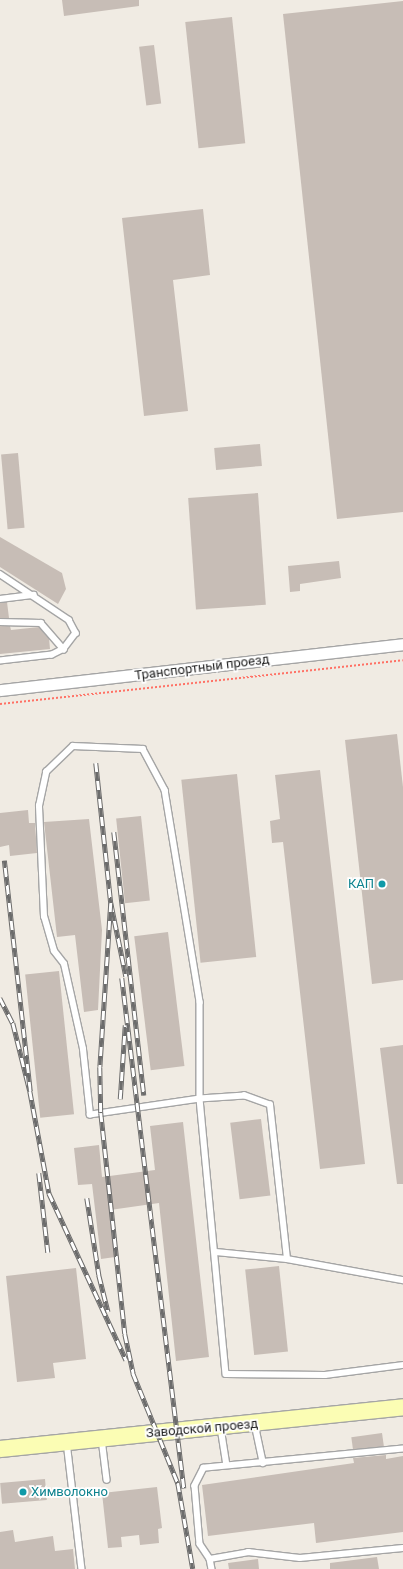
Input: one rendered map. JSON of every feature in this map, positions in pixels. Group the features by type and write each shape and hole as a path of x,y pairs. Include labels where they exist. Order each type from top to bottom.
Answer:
{"street":[{"name":"Транспортный проезд","path":"0,690 403,644"},
{"name":"Заводской проезд","path":"0,1449 255,1424 403,1407"}],"lane":[{"path":"0,574 34,595 69,620 76,633 64,649 52,655 0,661"},
{"path":"0,599 34,595"},
{"path":"0,622 42,622 64,649"},
{"path":"287,1259 270,1105 246,1096 200,1099 90,1115 84,1049 64,964 54,951 44,918 39,806 46,772 73,746 144,749 165,790 200,1002 200,1099 216,1252 226,1374 325,1375 403,1365"},
{"path":"216,1252 287,1259 403,1280"},
{"path":"255,1424 263,1463"},
{"path":"221,1427 227,1465"},
{"path":"102,1439 107,1480"},
{"path":"67,1442 82,1569"},
{"path":"212,1569 210,1559 200,1544 195,1486 204,1468 403,1450"},
{"path":"210,1559 248,1552 300,1558 403,1548"}],"path":[{"path":"0,704 403,660"}],"building":[{"path":"62,0 139,0 139,6 64,16"},
{"path":"403,1 403,512 337,519 283,14"},
{"path":"232,17 245,143 199,148 185,22"},
{"path":"154,45 161,104 146,105 139,47"},
{"path":"203,209 210,275 173,280 188,411 144,416 122,218"},
{"path":"260,444 262,466 216,470 214,448"},
{"path":"18,453 25,528 8,529 1,454"},
{"path":"258,493 266,605 196,610 188,498"},
{"path":"0,537 62,573 66,589 58,604 0,567"},
{"path":"339,561 341,578 300,584 300,591 290,592 288,566"},
{"path":"7,602 9,618 0,618 0,603"},
{"path":"0,626 10,626 11,630 39,627 49,638 50,649 0,654"},
{"name":"КАП","path":"397,734 403,787 403,980 372,984 345,740"},
{"path":"320,770 365,1164 320,1169 283,842 272,843 270,821 280,819 275,775"},
{"path":"237,774 256,957 201,963 181,780"},
{"path":"28,810 29,823 35,823 37,853 10,856 9,845 0,847 0,813"},
{"path":"141,816 150,901 125,903 116,819"},
{"path":"89,819 102,930 98,1010 84,1012 75,935 57,937 44,822"},
{"path":"168,932 184,1066 151,1070 134,936"},
{"path":"59,971 74,1114 40,1118 25,975"},
{"path":"403,1045 403,1184 397,1184 380,1048"},
{"path":"261,1119 270,1195 240,1199 230,1123"},
{"path":"183,1122 209,1357 176,1361 159,1203 110,1210 115,1257 101,1259 92,1184 78,1185 74,1148 99,1145 102,1177 155,1170 150,1126"},
{"path":"279,1266 288,1352 254,1355 245,1270"},
{"path":"76,1268 86,1359 53,1363 55,1378 17,1382 6,1276"},
{"path":"382,1433 384,1447 353,1451 351,1437"},
{"path":"386,1455 386,1459 403,1456 403,1532 316,1543 314,1523 208,1536 202,1485 354,1463 353,1458"},
{"name":"Химволокно","path":"45,1479 47,1500 2,1504 0,1483"},
{"path":"157,1487 162,1528 158,1529 159,1543 140,1545 139,1535 121,1537 122,1547 108,1548 102,1493"},
{"path":"13,1530 15,1542 53,1536 55,1551 73,1549 75,1569 0,1569 0,1532"},
{"path":"377,1557 379,1569 330,1569 330,1563"},
{"path":"258,1559 259,1569 229,1569 228,1563"}],"railway":[{"path":"96,763 111,903 126,976"},
{"path":"114,832 144,1095"},
{"path":"0,998 13,1023 30,1091 4,860"},
{"path":"111,903 100,1067 101,1113 125,1334 133,1373 178,1483 193,1569"},
{"path":"122,978 184,1488"},
{"path":"120,1099 125,1025"},
{"path":"30,1091 49,1193 126,1360"},
{"path":"39,1173 48,1252"},
{"path":"87,1198 99,1275 108,1312"}],"place":[{"name":"КАП","path":"382,884"},
{"name":"Химволокно","path":"23,1492"}]}
